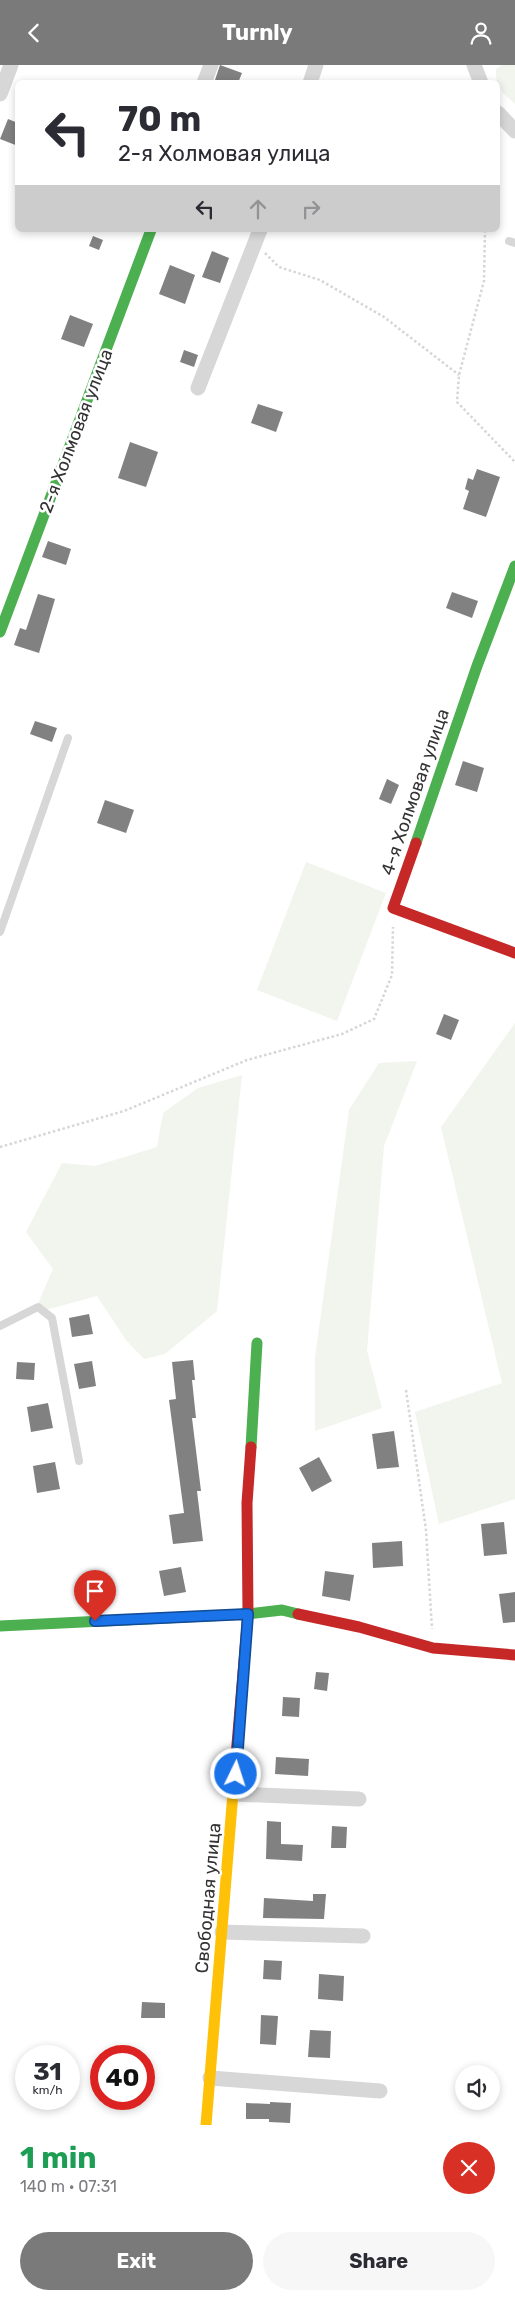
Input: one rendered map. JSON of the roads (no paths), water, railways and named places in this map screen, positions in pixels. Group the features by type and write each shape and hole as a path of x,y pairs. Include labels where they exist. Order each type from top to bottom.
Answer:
{"street":[{"path":"0,94 11,65"},
{"path":"205,80 211,65"},
{"path":"311,80 316,65"},
{"path":"474,65 480,80"},
{"path":"500,115 515,131"},
{"name":"2-я Холмовая улица","path":"0,632 150,232"},
{"path":"198,388 259,232"},
{"name":"4-я Холмовая улица","path":"515,566 470,685 393,908 515,953"},
{"name":"Свободная улица","path":"206,2125 248,1614 247,1503 257,1343"},
{"path":"0,1625 248,1614 282,1610 359,1627 433,1648 515,1655"},
{"path":"234,1793 358,1799"},
{"path":"222,1932 362,1935"},
{"path":"210,2079 380,2091"}],"lane":[{"path":"0,932 68,738"},
{"path":"0,1326 38,1307 52,1318 79,1461"}]}
